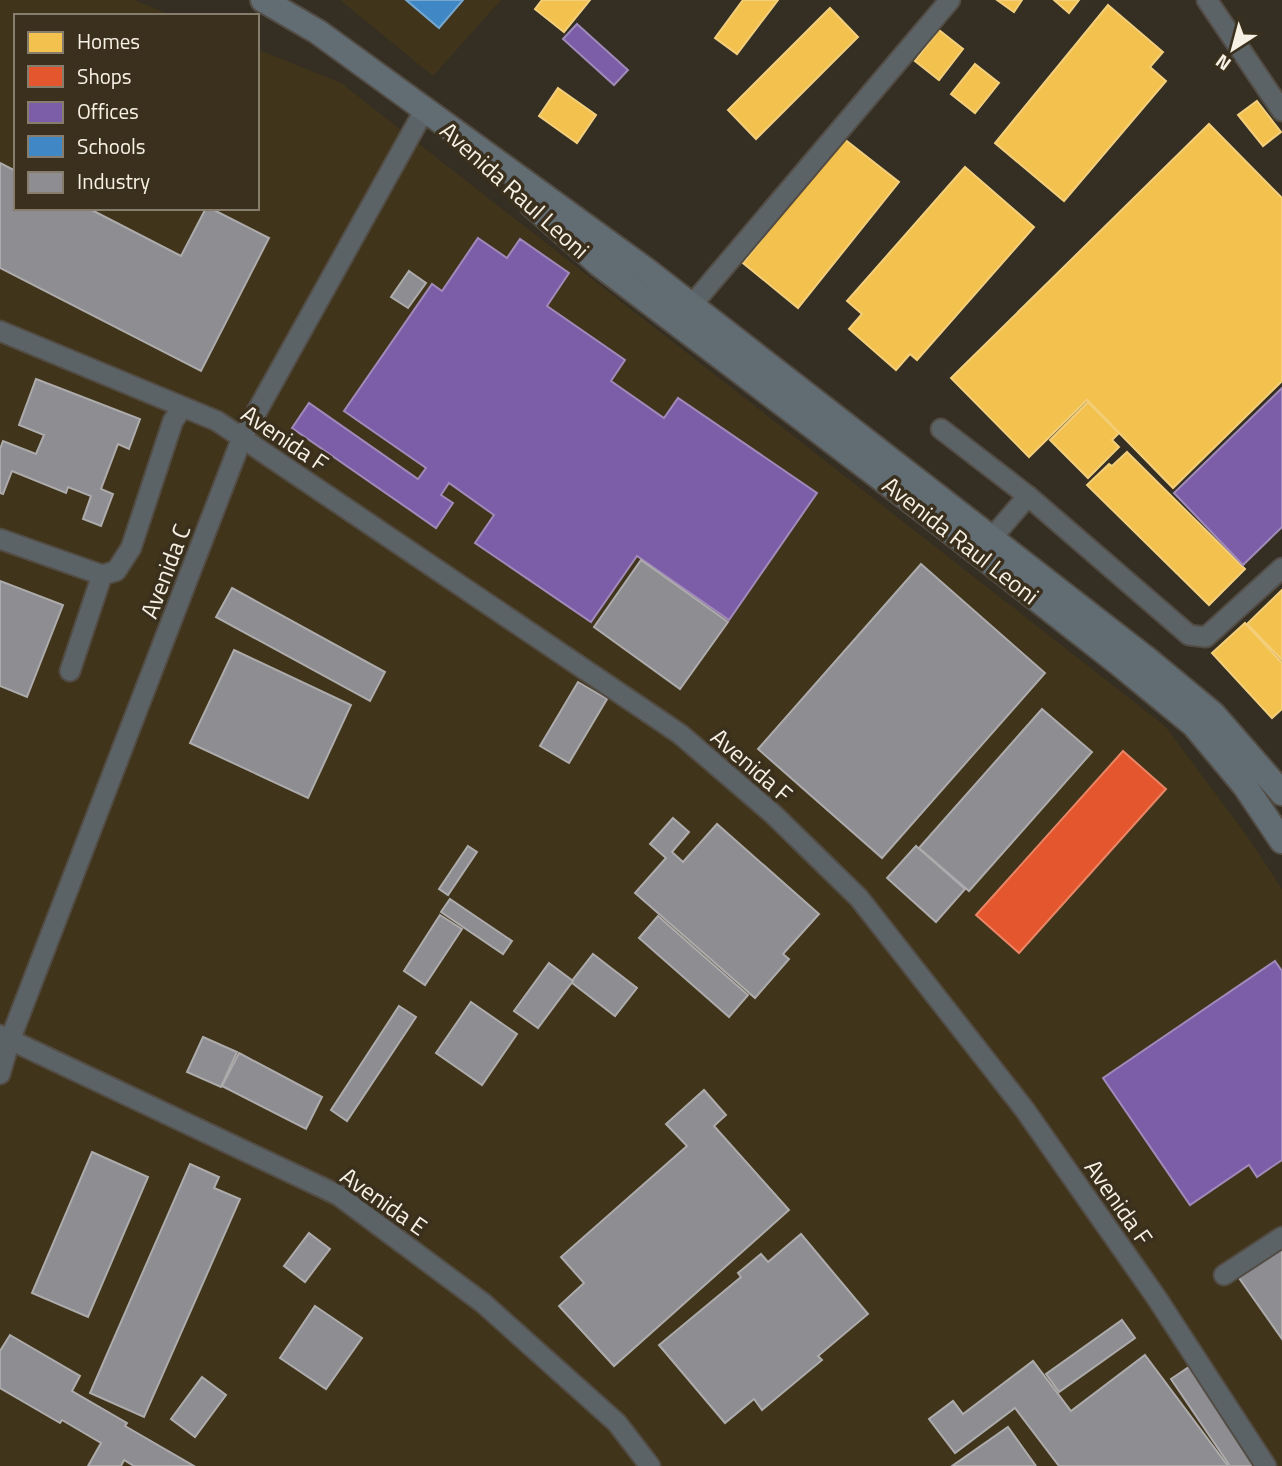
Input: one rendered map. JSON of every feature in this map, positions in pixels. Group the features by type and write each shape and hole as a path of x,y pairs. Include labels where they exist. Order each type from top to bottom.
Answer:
{"main road":[{"path":"263,0 318,32 425,109"},
{"name":"Avenida Raul Leoni","path":"425,109 691,306 1148,660 1213,714 1282,793"},
{"name":"Avenida Raul Leoni","path":"425,109 599,264 954,534 1194,725 1245,786 1282,841"}],"street":[{"path":"691,306 950,0"},
{"path":"1207,0 1282,111"},
{"name":"Avenida C","path":"0,1074 5,1037 243,438 425,109"},
{"name":"Avenida F","path":"0,331 217,421 680,734 773,814 859,898 1025,1110 1156,1297 1266,1466"},
{"path":"0,539 102,575 116,571 131,548 173,421 182,408"},
{"path":"941,429 1027,496 1189,635 1206,638 1282,568"},
{"path":"991,539 1027,496"},
{"path":"70,671 102,575"},
{"name":"Avenida E","path":"5,1037 338,1195 483,1303 617,1423 650,1466"},
{"path":"1224,1275 1282,1237"}],"shaded area":[{"path":"0,0 134,0 168,14 14,14 14,210 259,210 259,50 341,83 1165,726 1250,840 1282,889 1282,1466 0,1466"},
{"path":"340,0 501,0 433,76"}],"building: Homes":[{"path":"542,0 590,0 564,32 535,9"},
{"path":"743,0 778,0 737,54 715,38"},
{"path":"997,0 1022,0 1014,12"},
{"path":"1054,0 1079,0 1069,13"},
{"path":"1108,5 1163,52 1150,67 1166,81 1064,201 995,143"},
{"path":"830,8 858,37 756,139 728,110"},
{"path":"939,30 963,49 939,80 915,61"},
{"path":"975,64 999,83 975,113 951,94"},
{"path":"558,88 596,115 577,143 539,116"},
{"path":"1257,101 1281,132 1263,146 1238,115"},
{"path":"1209,124 1282,198 1282,381 1173,488 1087,400 1029,457 951,378"},
{"path":"843,138 899,182 798,308 743,263"},
{"path":"965,167 1034,227 917,360 910,354 896,370 849,329 862,314 847,301"},
{"path":"1088,402 1119,433 1112,440 1119,447 1088,478 1050,440"},
{"path":"1127,452 1245,569 1209,605 1087,485 1109,464 1112,466"},
{"path":"1282,590 1282,660 1247,624"},
{"path":"1245,623 1282,663 1282,709 1272,718 1212,653"}],"building: Shops":[{"path":"1123,751 1166,789 1019,953 976,915"}],"building: Offices":[{"path":"577,24 628,70 614,85 563,39"},
{"path":"478,238 507,258 520,239 569,273 547,306 625,360 611,381 664,418 678,398 817,493 729,620 637,556 591,622 475,543 494,515 449,483 441,495 453,503 436,528 292,428 309,403 418,479 426,468 344,411 432,284 442,291"},
{"path":"1282,388 1282,527 1243,565 1174,493"},
{"path":"1275,961 1282,971 1282,1160 1257,1177 1249,1165 1190,1205 1103,1078"}],"building: Schools":[{"path":"406,0 463,0 439,28"}],"building: Industry":[{"path":"0,163 14,170 14,210 92,210 181,256 205,210 214,210 269,238 201,371 0,268"},
{"path":"409,271 426,283 408,308 391,297"},
{"path":"36,379 140,419 129,449 118,444 101,489 113,494 101,526 83,519 91,496 68,487 66,493 12,471 3,494 0,493 0,449 3,441 36,454 44,435 19,425"},
{"path":"641,560 728,622 680,689 594,627"},
{"path":"921,564 1045,673 882,858 758,749"},
{"path":"0,581 63,605 27,697 0,686"},
{"path":"232,588 385,672 370,701 216,617"},
{"path":"234,650 351,705 308,798 190,743"},
{"path":"578,682 607,699 569,763 540,746"},
{"path":"1042,709 1092,752 969,891 919,848"},
{"path":"673,818 689,832 672,852 683,862 717,824 819,914 783,954 789,959 755,998 635,893 666,858 650,844"},
{"path":"468,846 477,852 448,895 439,889"},
{"path":"916,846 965,889 936,922 887,878"},
{"path":"450,899 512,941 503,954 441,912"},
{"path":"440,915 462,929 425,985 404,971"},
{"path":"658,916 748,995 729,1017 639,938"},
{"path":"593,954 637,988 615,1016 571,982"},
{"path":"549,963 573,981 538,1028 514,1011"},
{"path":"471,1002 517,1034 482,1085 436,1053"},
{"path":"399,1006 416,1017 347,1121 331,1110"},
{"path":"203,1037 237,1052 221,1087 187,1072"},
{"path":"239,1053 322,1097 306,1129 222,1086"},
{"path":"704,1090 726,1115 714,1126 789,1210 614,1366 559,1306 584,1283 561,1257 687,1146 666,1124"},
{"path":"92,1152 148,1177 88,1317 32,1293"},
{"path":"190,1164 219,1177 214,1188 240,1199 144,1417 90,1393"},
{"path":"309,1233 330,1249 305,1282 284,1266"},
{"path":"801,1234 868,1314 818,1356 822,1360 762,1410 754,1399 725,1423 659,1345 741,1277 738,1273 761,1254 768,1262"},
{"path":"1282,1248 1282,1339 1239,1278"},
{"path":"315,1306 362,1338 326,1389 280,1358"},
{"path":"1122,1320 1135,1338 1059,1392 1046,1374"},
{"path":"10,1335 80,1376 72,1391 194,1466 134,1466 124,1460 121,1466 88,1466 101,1443 0,1388 0,1351"},
{"path":"1145,1355 1228,1466 1059,1466 1015,1408 955,1453 929,1419 953,1401 963,1414 1033,1361 1071,1411"},
{"path":"1189,1367 1256,1466 1230,1466 1171,1379"},
{"path":"202,1377 226,1395 195,1437 171,1419"},
{"path":"1008,1427 1036,1466 952,1466"}]}
